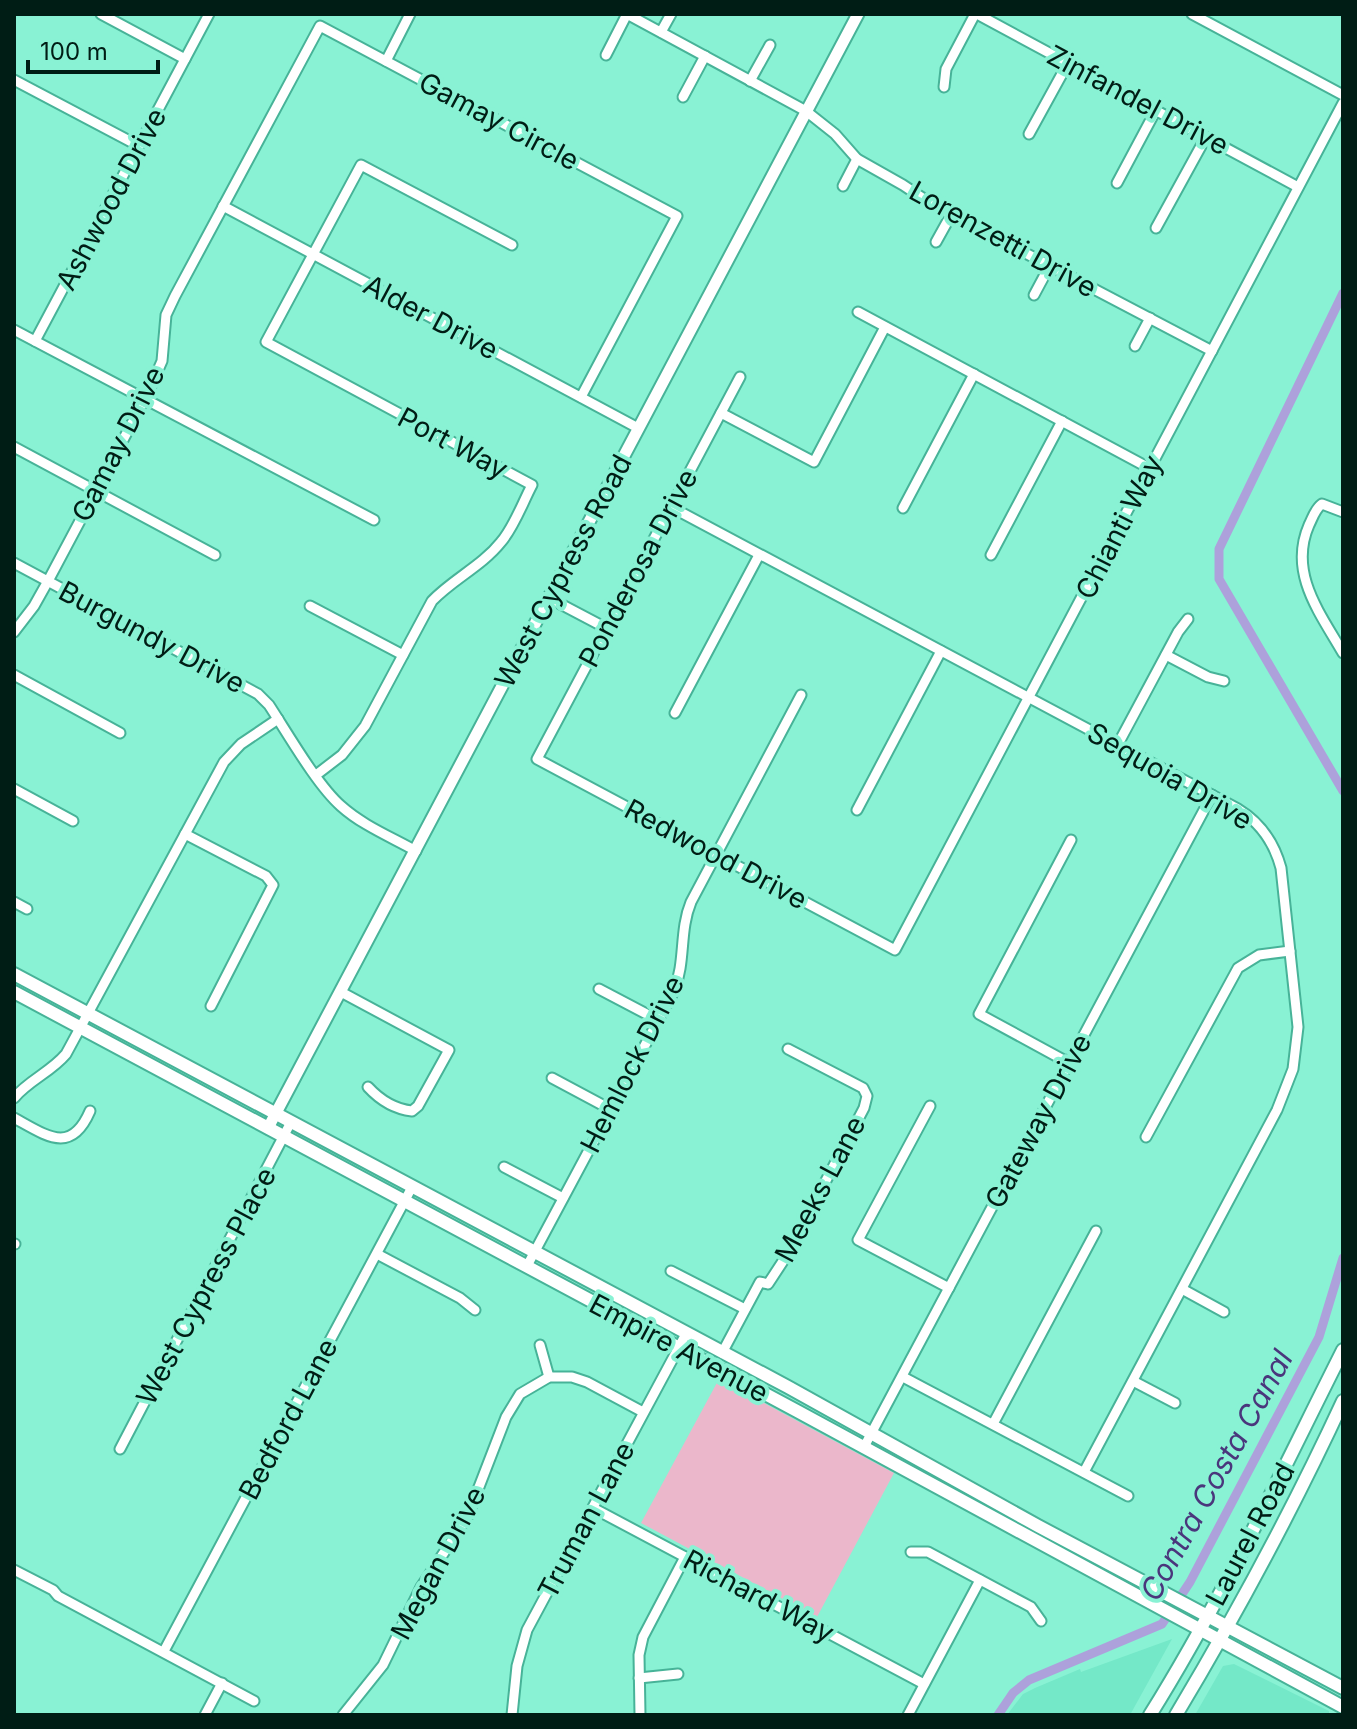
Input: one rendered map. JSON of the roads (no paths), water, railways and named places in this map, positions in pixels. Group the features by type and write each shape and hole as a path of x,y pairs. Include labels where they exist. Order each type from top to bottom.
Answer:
{"main road":[{"name":"Empire Avenue","path":"14,974 1343,1688"},
{"name":"Empire Avenue","path":"14,992 1343,1707"},
{"name":"Laurel Road","path":"1150,1715 1279,1482 1343,1350"},
{"name":"Laurel Road","path":"1176,1715 1228,1628 1306,1480 1343,1401"}],"street":[{"path":"101,14 185,59"},
{"name":"Ashwood Drive","path":"35,341 209,14"},
{"path":"386,61 410,14"},
{"path":"606,55 627,14"},
{"name":"Lorenzetti Drive","path":"627,14 806,111 835,134 857,159 951,215 1212,351"},
{"path":"661,32 671,14"},
{"name":"West Cypress Road","path":"268,1128 858,14"},
{"path":"944,87 946,69 976,14"},
{"name":"Zinfandel Drive","path":"976,14 1298,187"},
{"path":"1192,14 1343,95"},
{"name":"Gamay Circle","path":"223,206 320,26 677,216 581,397"},
{"path":"750,81 770,45"},
{"path":"683,97 705,56"},
{"path":"1029,134 1068,63"},
{"path":"14,80 139,146"},
{"name":"Chianti Way","path":"895,950 1343,103"},
{"path":"1117,183 1156,110"},
{"path":"1156,228 1206,137"},
{"path":"843,186 857,159"},
{"path":"313,254 361,165 512,245"},
{"name":"Alder Drive","path":"223,206 638,428"},
{"name":"Gamay Drive","path":"14,632 48,581 144,400 162,361 166,315 223,206"},
{"path":"936,242 951,215"},
{"name":"Port Way","path":"313,254 266,342 532,485 503,541 448,584 432,601 354,741 342,755 316,775"},
{"path":"1034,295 1049,267"},
{"path":"858,312 1149,468"},
{"path":"1135,346 1150,318"},
{"path":"721,413 814,462 885,327"},
{"path":"14,330 374,520"},
{"path":"903,508 974,374"},
{"name":"Ponderosa Drive","path":"537,759 740,377"},
{"path":"991,555 1062,421"},
{"path":"14,447 215,555"},
{"path":"1343,512 1322,504 1314,515 1304,536 1302,572 1309,593 1343,653"},
{"name":"Sequoia Drive","path":"671,507 1212,795 1257,822 1275,848 1281,868 1298,1027 1293,1069 1277,1110 1084,1472"},
{"path":"675,713 759,555"},
{"name":"Burgundy Drive","path":"14,563 246,686 269,705 326,791 346,810 416,851"},
{"path":"549,598 606,628"},
{"path":"310,606 403,655"},
{"path":"1118,744 1188,619"},
{"path":"857,810 941,651"},
{"path":"1166,655 1208,677 1224,681"},
{"path":"14,675 120,733"},
{"name":"Hemlock Drive","path":"527,1266 674,991 682,969 685,915 801,695"},
{"path":"14,1098 20,1090 57,1065 81,1028 224,762 241,744 278,719"},
{"name":"Redwood Drive","path":"537,759 895,950"},
{"path":"14,789 73,821"},
{"name":"Gateway Drive","path":"864,1447 1212,795"},
{"path":"185,834 266,876 273,885 211,1006"},
{"path":"1069,1063 979,1014 1071,840"},
{"path":"14,902 27,909"},
{"path":"1146,1137 1238,968 1259,955 1290,951"},
{"path":"599,989 658,1020"},
{"path":"341,992 449,1050 418,1106 412,1111 400,1109 379,1098 368,1087"},
{"name":"Meeks Lane","path":"722,1353 760,1282 768,1284 787,1255 864,1108 867,1096 863,1088 788,1049"},
{"path":"552,1078 610,1109"},
{"path":"930,1106 858,1240 949,1288"},
{"path":"14,1118 57,1139 74,1135 82,1128 90,1111"},
{"name":"West Cypress Place","path":"120,1449 291,1122"},
{"path":"504,1167 563,1198"},
{"name":"Bedford Lane","path":"164,1651 412,1187"},
{"path":"993,1424 1096,1231"},
{"path":"377,1254 460,1298 475,1310"},
{"path":"671,1271 745,1309"},
{"path":"1182,1289 1224,1312"},
{"name":"Truman Lane","path":"512,1715 517,1666 527,1630 686,1334"},
{"path":"540,1345 549,1377 572,1377 587,1382 643,1412"},
{"name":"Megan Drive","path":"343,1715 383,1665 421,1587 467,1518 511,1404 520,1394 549,1377"},
{"path":"903,1377 1128,1496"},
{"path":"1133,1381 1175,1403"},
{"name":"Richard Way","path":"593,1508 924,1684"},
{"path":"911,1552 928,1552 1031,1607 1041,1621"},
{"path":"640,1715 639,1655 643,1637 685,1557"},
{"path":"14,1570 254,1701"},
{"path":"908,1715 980,1580"},
{"path":"639,1678 678,1674"},
{"path":"205,1715 222,1683"}],"waterway":[{"name":"Contra Costa Canal","path":"1343,293 1219,549 1219,579 1343,791"},
{"name":"Contra Costa Canal","path":"998,1715 1013,1693 1029,1680 1162,1624 1190,1582 1319,1337 1343,1258"}]}
